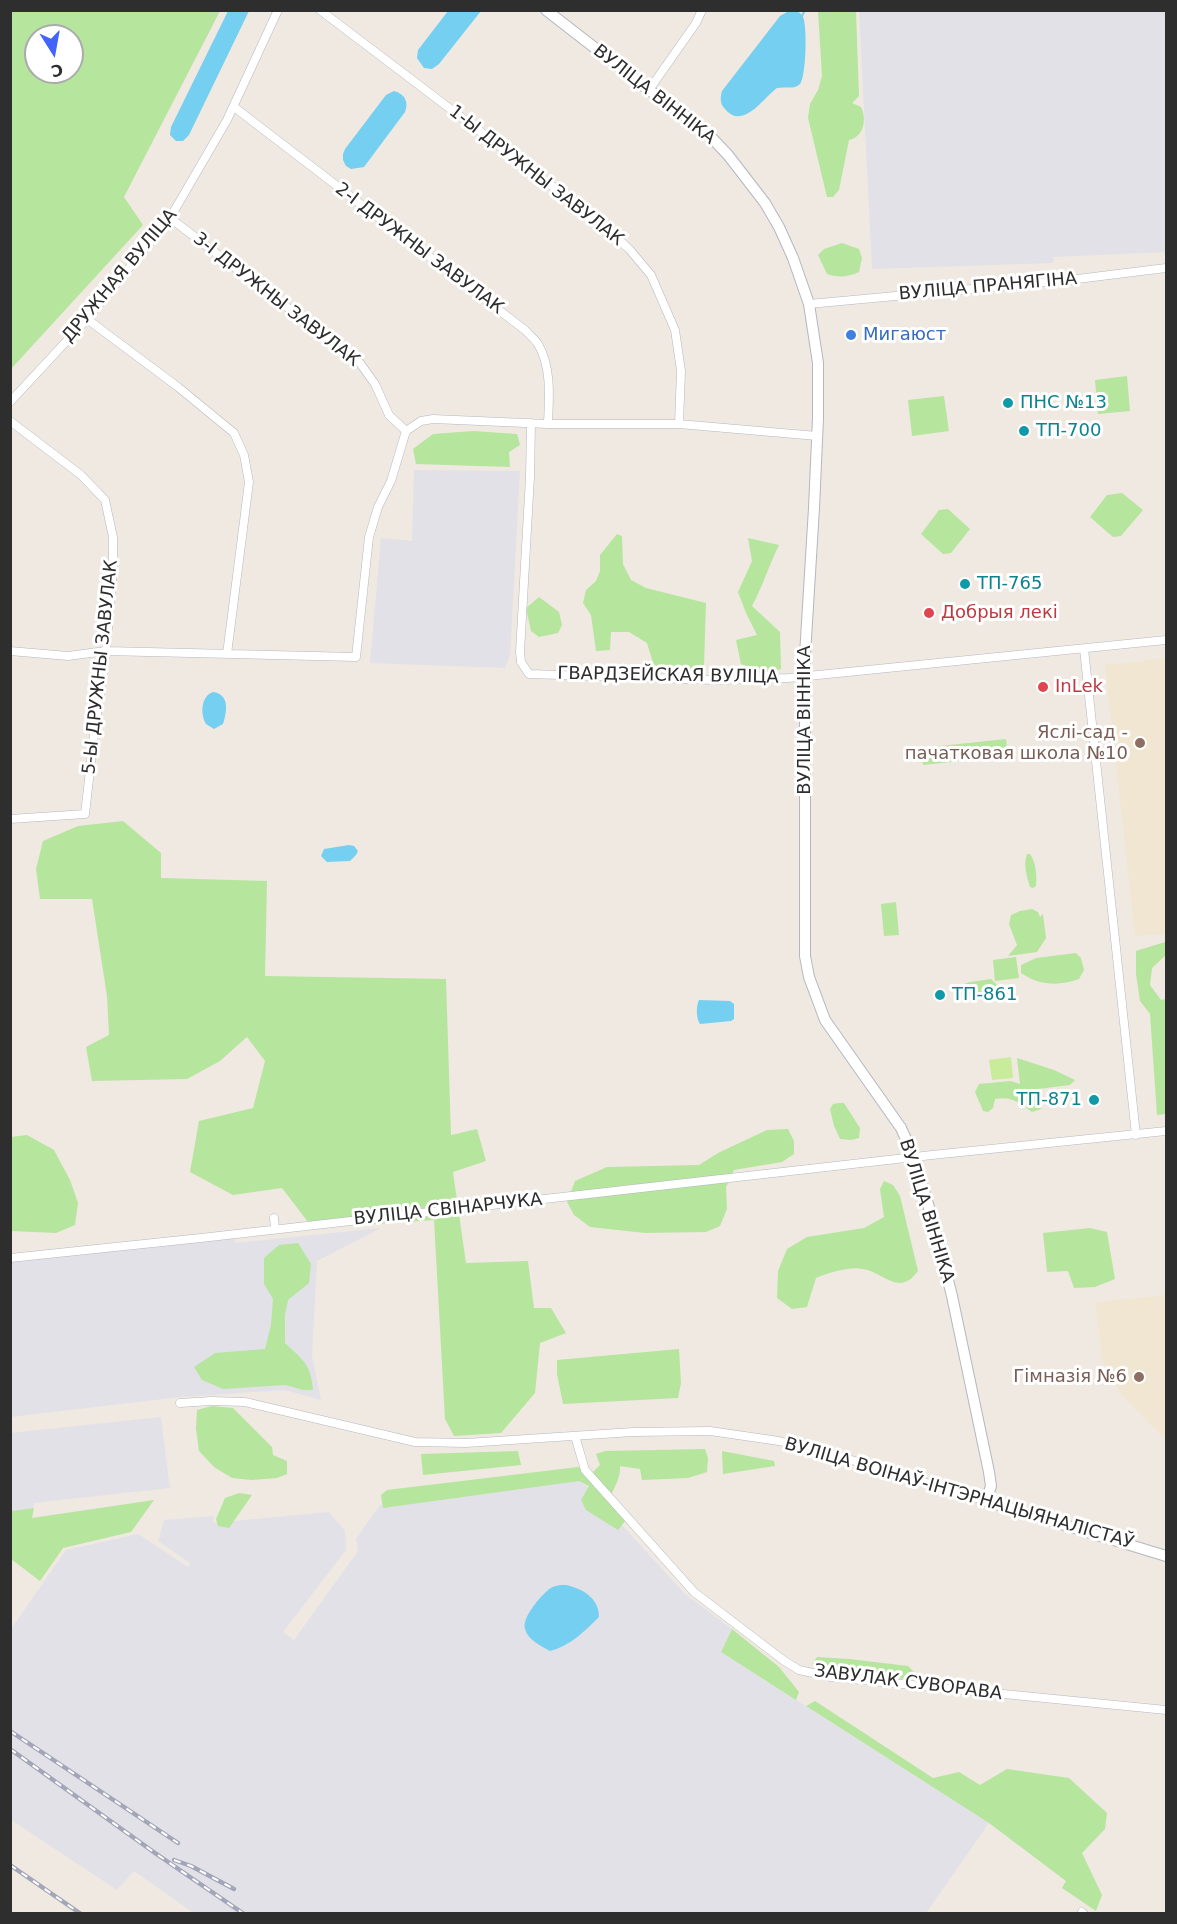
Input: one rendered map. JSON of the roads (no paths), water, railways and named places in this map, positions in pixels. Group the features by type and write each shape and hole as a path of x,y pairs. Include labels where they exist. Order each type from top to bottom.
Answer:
{"street":[{"name":"ДРУЖНАЯ ВУЛІЦА","path":"10,402 87,319 170,218 234,107 278,10"},
{"name":"1-Ы ДРУЖНЫ ЗАВУЛАК","path":"320,10 602,224 630,250 651,275 675,330 681,371 679,424"},
{"name":"ВУЛІЦА ВІННІКА","path":"546,10 710,136 742,172 765,203 793,258 809,304 818,363 805,677 804,934 809,977 825,1020 901,1128 914,1157 952,1296 989,1472 991,1486 986,1501"},
{"path":"649,90 696,23 702,10"},
{"name":"2-І ДРУЖНЫ ЗАВУЛАК","path":"234,107 525,330 538,345 545,364 549,381 548,424"},
{"name":"3-І ДРУЖНЫ ЗАВУЛАК","path":"170,218 357,359 375,384 389,415 406,431"},
{"name":"ВУЛІЦА ПРАНЯГІНА","path":"809,304 1069,280 1167,268"},
{"path":"87,319 178,387 234,433 244,455 249,482 227,654"},
{"path":"10,651 68,656 106,651 356,657 369,537 378,507 391,481 406,431 421,421 433,419 548,424 679,424 816,436"},
{"name":"5-Ы ДРУЖНЫ ЗАВУЛАК","path":"10,421 81,475 105,500 113,537 113,569 106,651 85,813 10,819"},
{"name":"ГВАРДЗЕЙСКАЯ ВУЛІЦА","path":"531,423 520,652 521,662 529,674 715,680 805,677 1167,640"},
{"path":"1084,649 1136,1135"},
{"name":"ВУЛІЦА СВІНАРЧУКА","path":"10,1258 1167,1131"},
{"path":"274,1218 275,1229"},
{"name":"ВУЛІЦА ВОІНАЎ-ІНТЭРНАЦЫЯНАЛІСТАЎ","path":"180,1403 245,1402 415,1442 466,1443 633,1432 710,1431 779,1441 845,1458 1167,1556"},
{"name":"ЗАВУЛАК СУВОРАВА","path":"575,1436 585,1470 694,1592 799,1670 831,1677 1167,1710"}],"water":[{"path":"228,11 249,11 189,135 183,141 176,141 170,135 171,127"},
{"path":"448,11 481,11 439,64 432,69 424,68 417,58 418,50"},
{"path":"789,11 799,13 804,20 805,61 800,84 777,88 753,110 739,116 732,115 722,105 722,91 780,16"},
{"path":"394,91 405,99 407,105 405,112 364,167 351,169 343,160 345,149 386,95"},
{"path":"213,692 222,696 226,704 223,724 214,729 206,724 202,711 206,697"},
{"path":"354,846 358,851 350,861 327,862 321,856 324,849"},
{"path":"699,1000 730,1001 734,1004 734,1019 700,1024 697,1012"},
{"path":"566,1585 589,1595 596,1605 599,1617 571,1642 550,1651 529,1636 525,1629 526,1619 532,1608 550,1588"}],"waterway":[{"path":"802,16 805,10"}],"railway":[{"path":"10,1731 178,1843"},
{"path":"10,1749 244,1914"},
{"path":"174,1860 191,1866 234,1889"},
{"path":"10,1865 81,1914"}],"place":[{"name":"Мигаюст","path":"851,335"},
{"name":"ПНС №13","path":"1008,403"},
{"name":"ТП-700","path":"1024,431"},
{"name":"ТП-765","path":"965,584"},
{"name":"Добрыя лекі","path":"929,613"},
{"name":"InLek","path":"1043,687"},
{"name":"Яслі-сад - пачатковая школа №10","path":"1140,743"},
{"name":"ТП-861","path":"940,995"},
{"name":"ТП-871","path":"1094,1100"},
{"name":"Гімназія №6","path":"1139,1377"}]}
